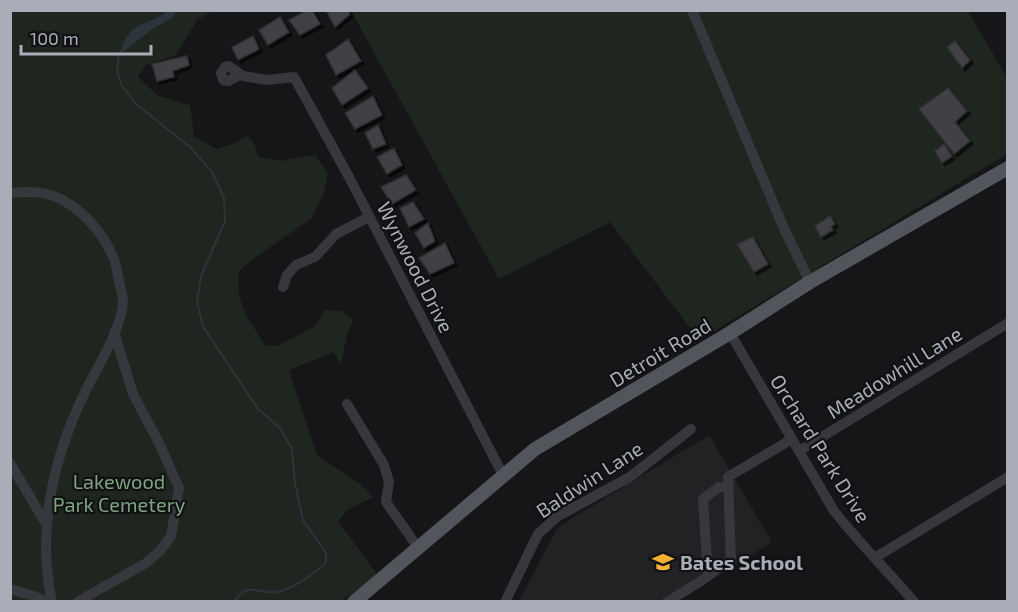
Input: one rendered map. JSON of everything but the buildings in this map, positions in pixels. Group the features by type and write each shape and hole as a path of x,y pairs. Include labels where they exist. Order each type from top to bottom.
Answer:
{"main road":[{"name":"Detroit Road","path":"354,602 535,449 730,333 810,282 1008,168"}],"street":[{"path":"692,10 785,231 810,282"},
{"name":"Wynwood Drive","path":"239,75 267,80 294,77 503,475"},
{"path":"10,193 32,192 50,195 67,202 94,226 115,262 123,302 114,332 81,401 61,455 49,501 48,583 52,602"},
{"path":"283,287 287,275 296,265 315,257 336,234 369,217"},
{"name":"Meadowhill Lane","path":"799,451 1008,323"},
{"path":"77,602 146,563 160,551 171,536 179,488 159,443 133,394 114,332"},
{"name":"Orchard Park Drive","path":"730,333 834,511 914,602"},
{"path":"347,404 384,465 389,482 386,502 418,549"},
{"name":"Baldwin Lane","path":"505,602 538,534 558,516 630,477 691,429"},
{"path":"667,602 731,559 728,477 792,439"},
{"path":"10,463 47,524"},
{"path":"876,557 1008,477"},
{"path":"708,576 703,499 719,487 729,487"},
{"path":"10,589 45,602"}],"shaded area":[{"path":"168,11 178,11 119,55 128,35 133,30"},
{"path":"709,435 772,542 678,601 518,602 558,527"}],"green space":[{"name":"Lakewood Park Cemetery","path":"11,11 213,11 197,20 176,55 146,65 138,77 157,95 190,105 194,136 216,149 248,136 255,145 258,157 280,161 315,155 328,173 324,193 311,219 239,271 238,282 244,310 265,345 277,346 314,327 325,310 342,311 353,319 341,365 334,352 289,370 317,455 360,484 373,497 347,510 338,521 378,576 342,601 11,601"},
{"path":"351,11 968,11 1007,78 1007,154 699,340 610,222 499,279"}],"waterway":[{"path":"119,54 117,72 122,86 136,104 190,147 212,172 224,198 225,221 201,276 197,302 203,327 258,409 280,428 292,449 295,483 303,520 326,553 326,563 293,586 274,592 245,591 234,602"}],"place":[{"name":"Bates School","path":"663,562"}]}
